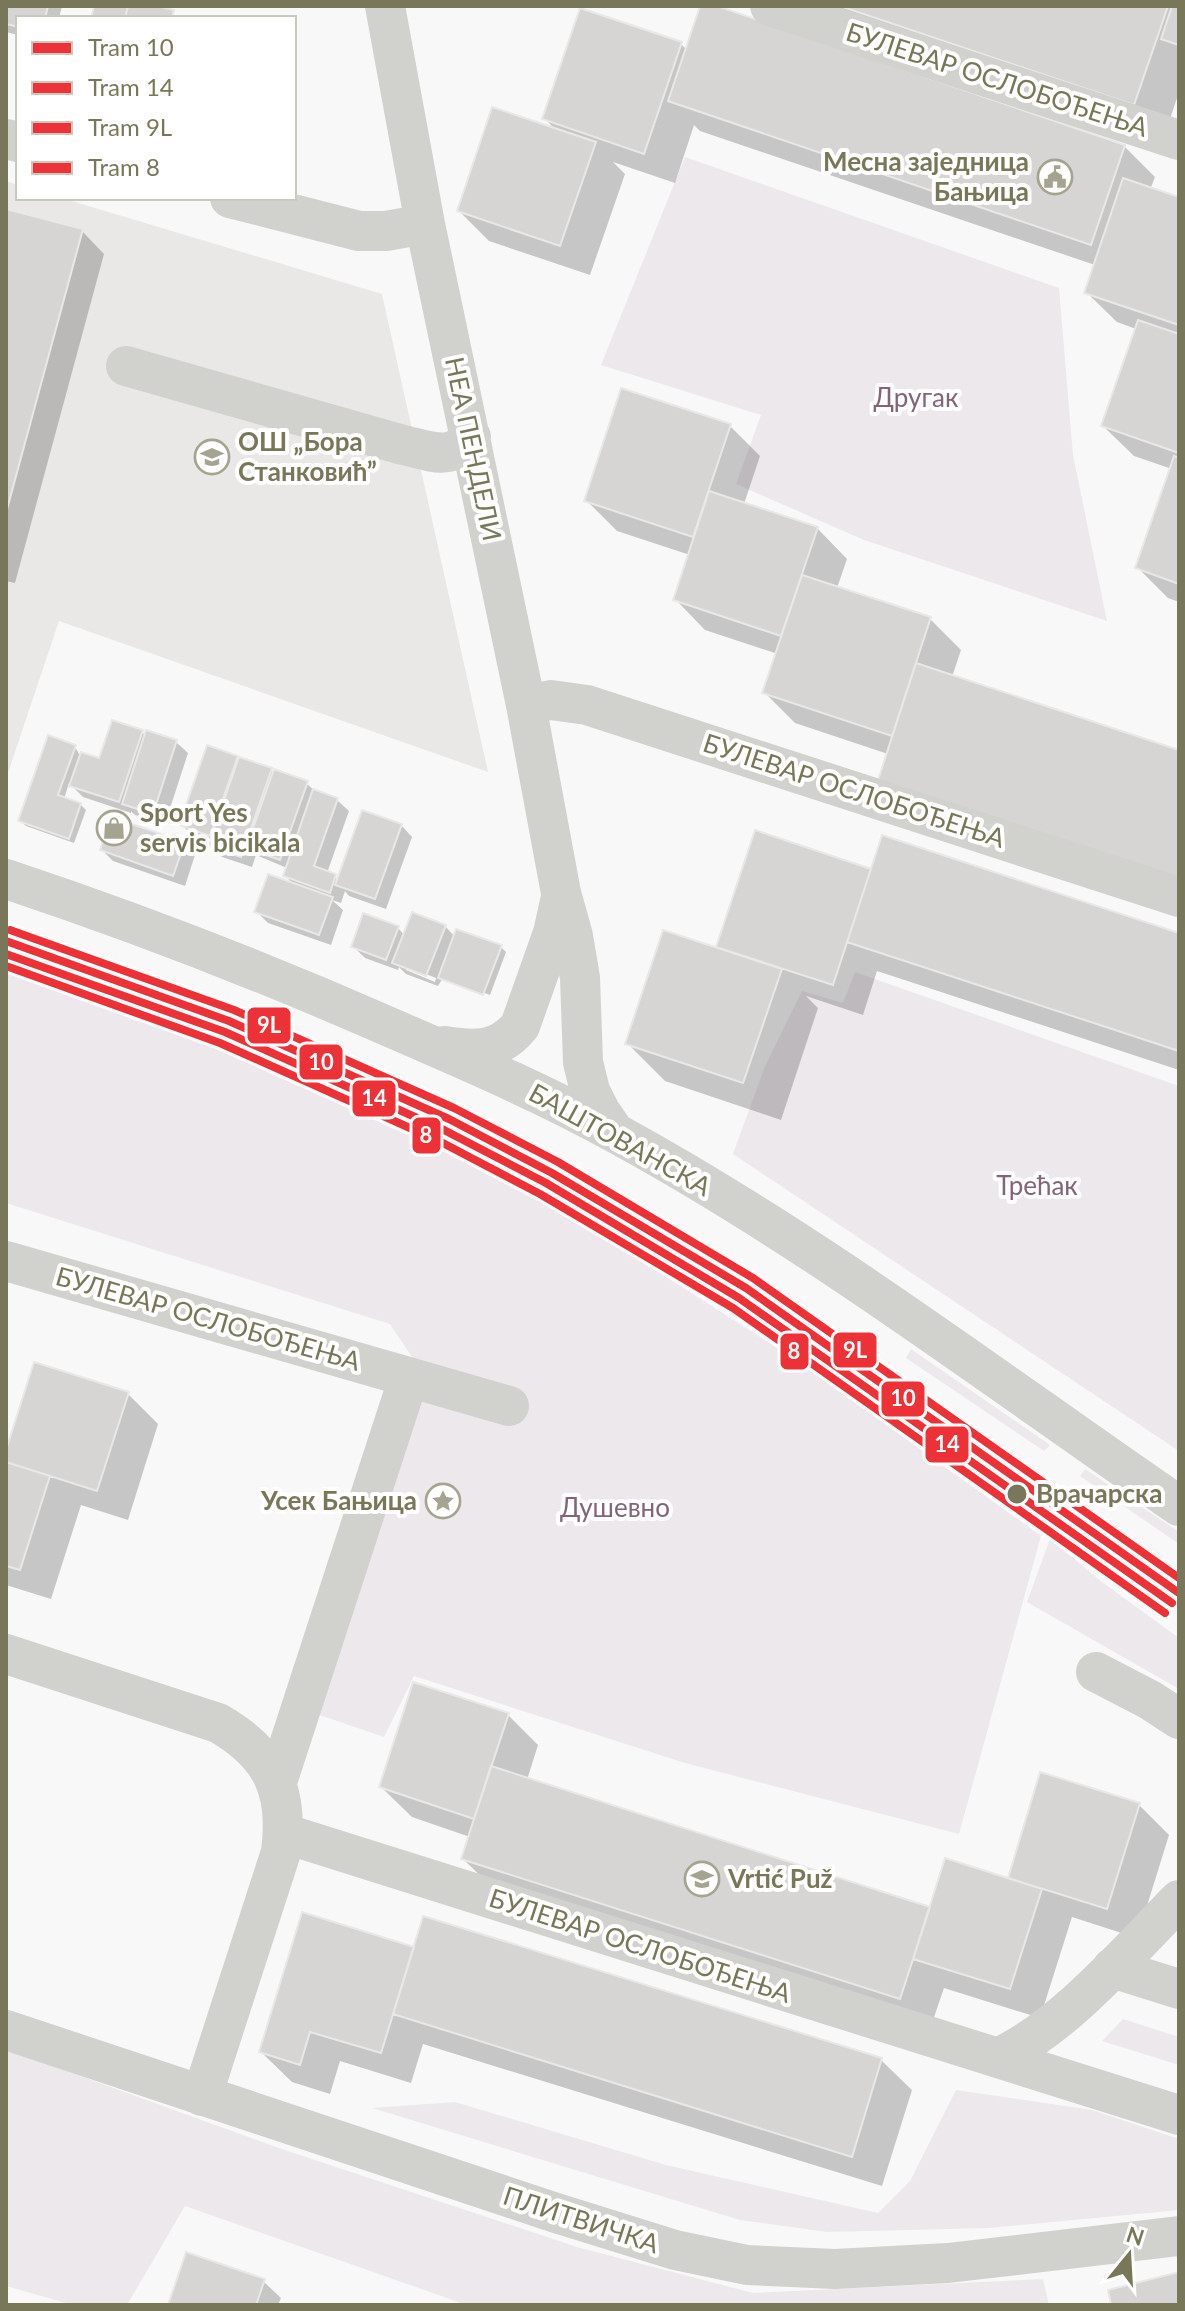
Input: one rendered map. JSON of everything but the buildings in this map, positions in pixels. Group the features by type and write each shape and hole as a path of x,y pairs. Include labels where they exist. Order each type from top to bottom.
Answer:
{"street":[{"name":"НЕА ПЕНДЕЛИ","path":"385,6 438,289 526,705 561,893 568,912 580,978 584,1071 600,1111 615,1133"},
{"name":"БУЛЕВАР ОСЛОБОЂЕЊА","path":"770,6 1179,140"},
{"path":"238,200 359,231 386,231 425,224"},
{"path":"126,366 444,454 460,450 471,437"},
{"name":"БУЛЕВАР ОСЛОБОЂЕЊА","path":"526,705 551,700 587,705 1179,897"},
{"name":"БАШТОВАНСКА","path":"6,879 116,916 260,971 428,1043 615,1133 776,1228 894,1305 1179,1506"},
{"name":"НЕА ПЕНДЕЛИ","path":"428,1043 471,1050 501,1044 511,1037 520,1026 540,973 559,911 561,893"},
{"name":"БУЛЕВАР ОСЛОБОЂЕЊА","path":"6,1261 509,1406"},
{"path":"277,1782 409,1377"},
{"path":"8,1657 218,1723 240,1736 277,1782 285,1821 281,1852 202,2096"},
{"path":"1096,1672 1179,1719"},
{"name":"БУЛЕВАР ОСЛОБОЂЕЊА","path":"283,1833 1179,2115"},
{"path":"997,2058 1039,2034 1112,1968 1179,1900"},
{"path":"1112,1968 1179,1989"},
{"name":"ПЛИТВИЧКА","path":"6,2030 675,2250 747,2265 835,2269 948,2263 1179,2236"}],"shaded area":[{"name":"ОШ „Бора Станковић”","path":"6,181 16,184 16,200 69,200 382,294 488,772 59,621 6,779"}],"green space":[{"name":"Другак","path":"685,157 1059,288 1073,455 1107,621 864,540 736,484 761,415 601,365"},
{"name":"Душевно","path":"6,961 231,1040 392,1116 532,1191 796,1360 1041,1536 959,1834 685,1763 414,1676 384,1737 311,1712 422,1372 390,1324 6,1203"},
{"name":"Трећак","path":"855,972 1179,1086 1179,1451 733,1154 765,1066 802,991 843,1003"},
{"path":"911,1349 1050,1445 1044,1451 906,1358"},
{"path":"1085,1469 1179,1532 1179,1544 1080,1476"},
{"path":"1050,1539 1102,1582 1179,1638 1179,1689 1027,1602"},
{"path":"1123,2019 1179,2037 1179,2065 1102,2041"},
{"path":"6,2049 279,2148 577,2247 753,2293 1043,2279 1049,2305 467,2305 185,2206 127,2305 73,2305 6,2286"},
{"path":"956,2090 1092,2110 1179,2139 1179,2210 989,2228 827,2232 740,2220 372,2108 455,2102 666,2165 878,2213 910,2181"}],"tram line":[{"name":"9L","path":"10,930 234,1010 454,1108 558,1162 753,1278 1179,1578"},
{"name":"10","path":"6,941 229,1021 449,1119 552,1173 746,1288 1179,1593"},
{"name":"14","path":"6,954 225,1032 444,1130 546,1183 739,1298 1172,1603"},
{"name":"8","path":"6,966 220,1043 439,1141 540,1194 733,1308 1165,1613"}],"place":[{"name":"Месна заједница Бањица","path":"1055,177"},
{"name":"ОШ „Бора Станковић”","path":"212,457"},
{"name":"Sport Yes servis bicikala","path":"114,828"},
{"name":"Врачарска","path":"1017,1494"},
{"name":"Усек Бањица","path":"443,1501"},
{"name":"Vrtić Puž","path":"702,1879"}]}
